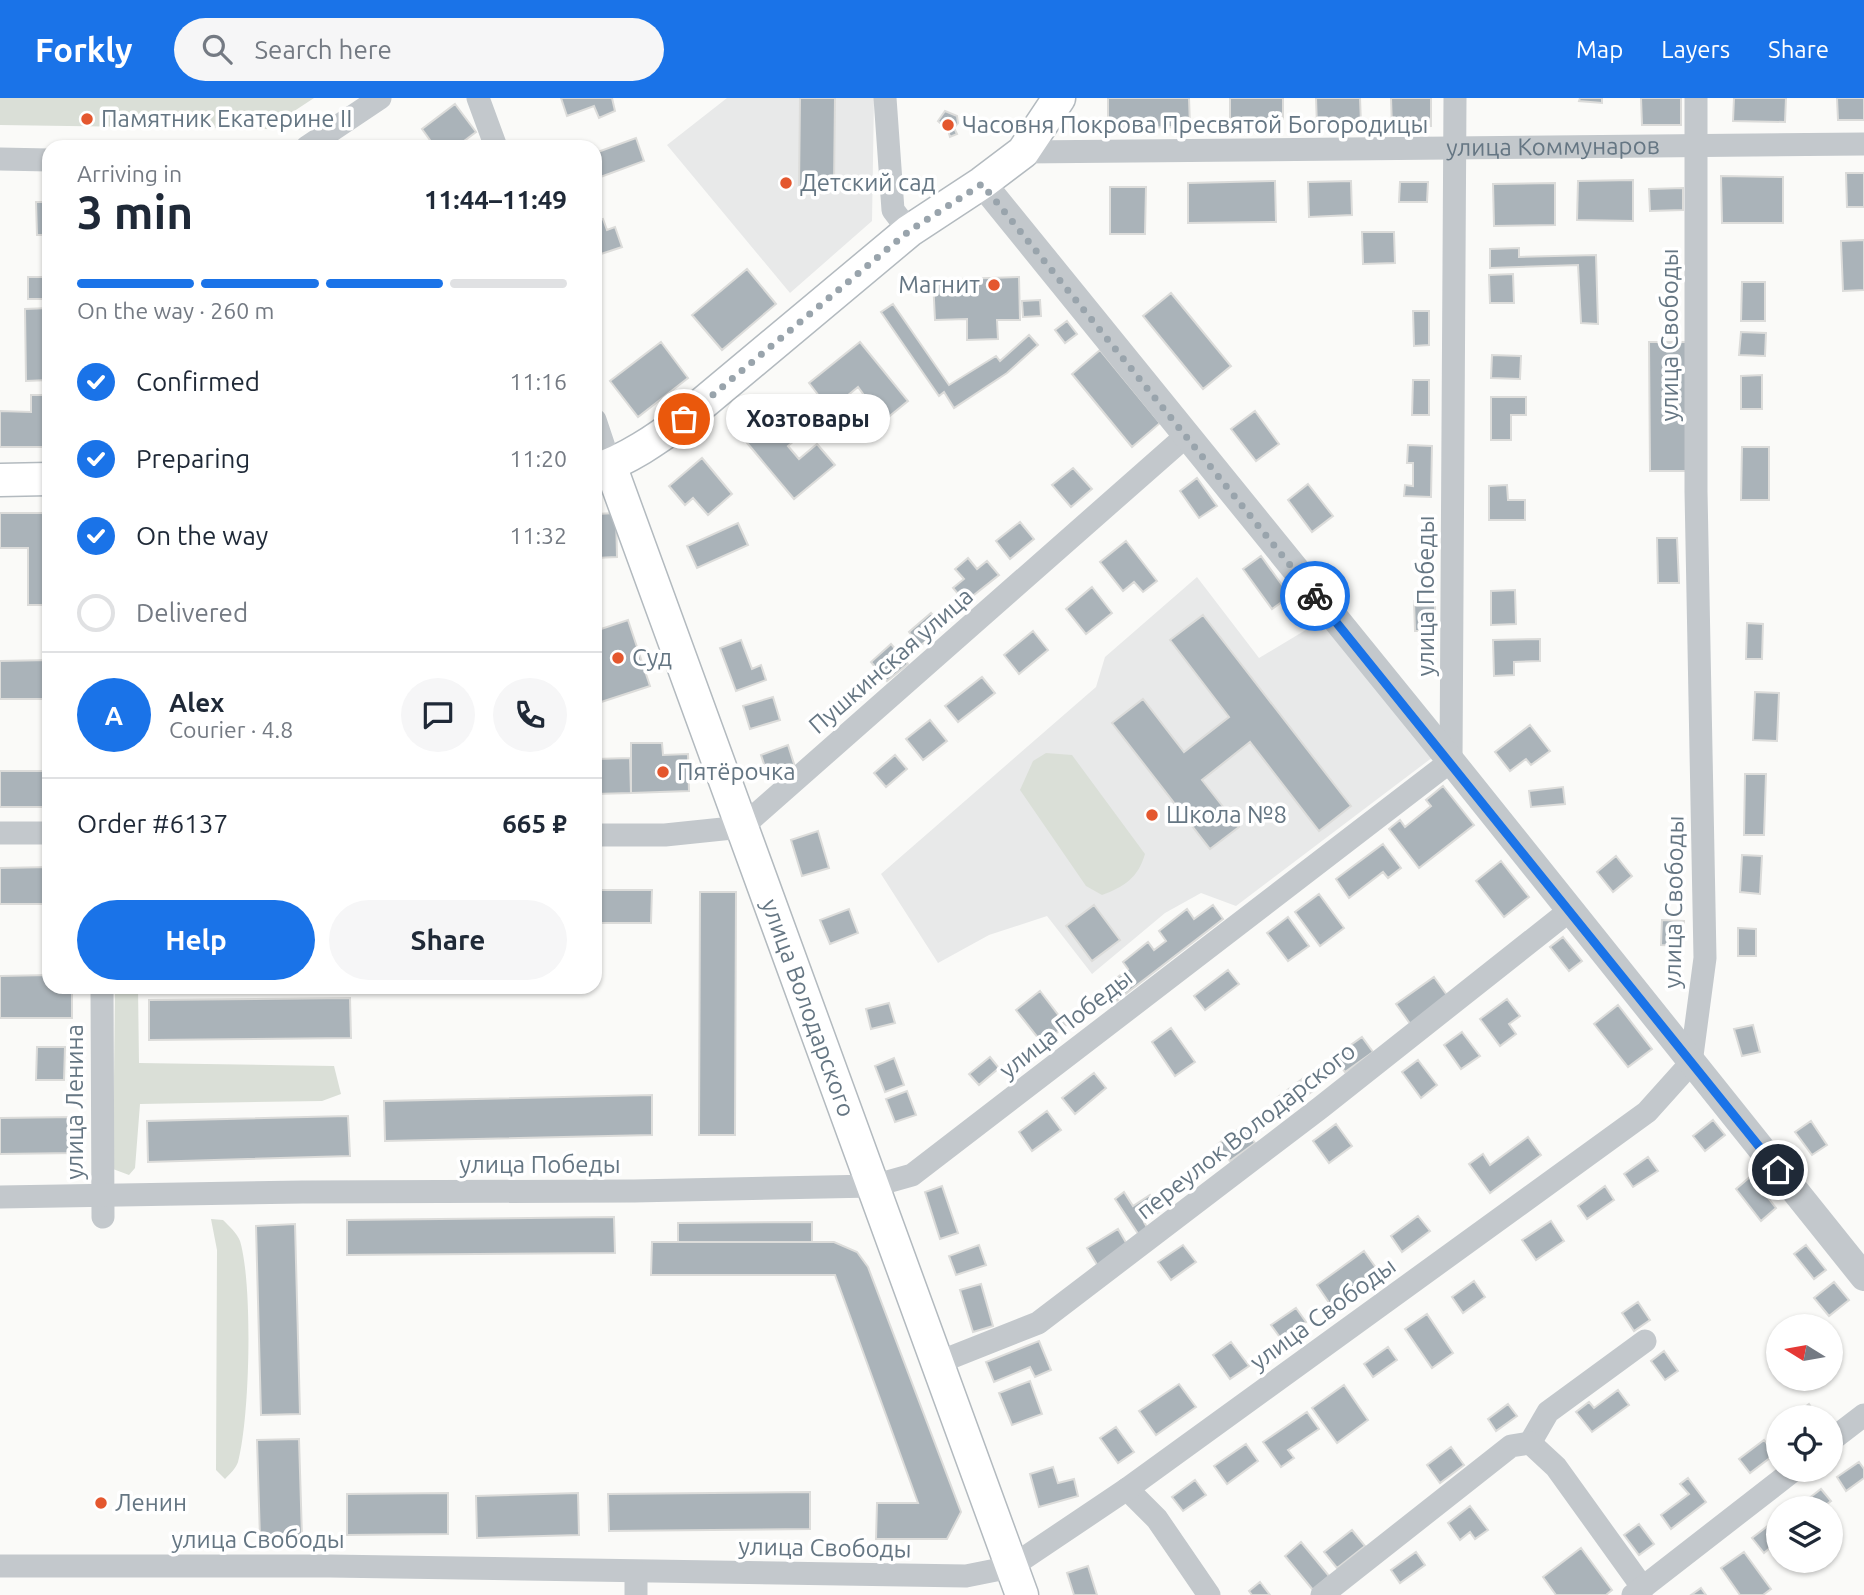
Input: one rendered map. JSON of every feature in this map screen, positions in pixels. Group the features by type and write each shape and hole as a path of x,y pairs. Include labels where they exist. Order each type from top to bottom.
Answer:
{"main road":[{"path":"602,468 658,438 684,419 909,231 982,184 1023,152 1059,98"},
{"name":"улица Володарского","path":"602,468 742,827 1016,1581"},
{"path":"0,480 42,479"}],"street":[{"path":"317,140 380,98"},
{"path":"478,98 493,140"},
{"path":"885,98 892,210 909,231"},
{"name":"улица Победы","path":"0,1197 102,1206 873,1186 912,1175 1451,761 1455,98"},
{"name":"улица Свободы","path":"0,1566 330,1566 966,1576 1016,1581 1127,1489 1647,1112 1691,1063 1705,958 1696,491 1696,98"},
{"name":"улица Коммунаров","path":"1023,152 1864,144"},
{"path":"0,159 42,160"},
{"path":"982,184 1451,761 1864,1278"},
{"name":"Пушкинская улица","path":"742,827 1186,436"},
{"path":"602,835 665,835 742,827"},
{"path":"0,833 42,833"},
{"name":"переулок Володарского","path":"937,1363 1038,1323 1320,1108 1569,911"},
{"name":"улица Ленина","path":"102,994 102,1206"},
{"path":"1322,1595 1511,1447 1530,1443 1548,1412 1645,1341"},
{"path":"1843,1431 1864,1415"},
{"path":"1530,1443 1556,1466 1638,1592 1779,1482"},
{"path":"1127,1489 1157,1519 1209,1595"},
{"path":"636,1572 636,1595"}],"shaded area":[{"path":"0,98 314,98 267,129 0,125"},
{"name":"Детский сад","path":"727,98 874,98 872,221 790,293 667,145"},
{"name":"Школа №8","path":"1197,577 1259,658 1324,619 1433,757 1236,906 1201,893 1165,913 1092,974 1047,916 989,935 938,963 881,874 1096,687 1105,657"},
{"path":"1046,753 1072,755 1145,854 1134,875 1117,889 1102,895 1086,886 1020,790 1033,761"},
{"path":"115,994 138,994 139,1063 334,1066 341,1094 322,1101 140,1104 135,1168 129,1175 113,1169"},
{"path":"211,1219 223,1220 239,1238 247,1287 247,1384 242,1442 238,1462 225,1479 216,1470 217,1250"}],"building":[{"path":"561,98 612,98 615,111 599,118 594,106 567,116"},
{"path":"800,98 835,98 834,188 799,188"},
{"path":"1108,98 1189,98 1190,127 1108,128"},
{"path":"1230,98 1283,98 1283,119 1230,120"},
{"path":"1316,98 1360,98 1361,124 1317,126"},
{"path":"1391,98 1431,98 1431,126 1392,127"},
{"path":"1580,98 1602,98 1602,103 1579,101"},
{"path":"1641,98 1681,98 1681,125 1642,125"},
{"path":"1734,98 1786,98 1785,122 1733,121"},
{"path":"1837,98 1864,98 1864,120 1838,120"},
{"path":"455,104 476,132 465,140 430,140 422,129"},
{"name":"Часовня Покрова Пресвятой Богородицы","path":"945,111 957,116 958,123 954,128 957,134 950,137 948,130 938,121"},
{"path":"636,138 644,161 602,176 602,150"},
{"path":"1846,173 1864,173 1864,207 1847,207"},
{"path":"1721,176 1783,177 1783,223 1722,223"},
{"path":"1633,180 1633,221 1577,220 1578,181"},
{"path":"1275,181 1276,222 1188,223 1188,183"},
{"path":"1351,181 1352,215 1309,217 1308,182"},
{"path":"1400,182 1428,182 1427,202 1399,202"},
{"path":"1555,183 1555,225 1494,226 1493,184"},
{"path":"1110,187 1146,187 1145,234 1110,234"},
{"path":"1683,188 1683,210 1650,211 1649,189"},
{"path":"36,202 42,202 42,235 37,235"},
{"path":"602,219 607,230 615,227 622,247 602,254"},
{"path":"1362,232 1394,232 1395,263 1363,264"},
{"path":"1864,240 1864,290 1843,291 1841,241"},
{"path":"1519,248 1519,257 1596,255 1598,324 1581,323 1578,265 1490,268 1490,249"},
{"path":"747,269 776,304 722,350 692,315"},
{"path":"1513,274 1514,303 1490,303 1489,275"},
{"path":"28,277 42,277 42,299 28,299"},
{"path":"1019,277 1020,320 997,320 998,339 967,340 967,319 935,320 933,280"},
{"path":"1742,282 1765,282 1765,321 1741,321"},
{"path":"1171,293 1231,366 1203,389 1143,316"},
{"path":"1040,300 1041,316 1023,317 1022,301"},
{"path":"893,304 949,385 996,356 1000,361 1029,335 1038,345 1007,373 954,408 944,392 939,396 881,312"},
{"path":"42,308 42,380 26,381 25,309"},
{"path":"1413,311 1429,311 1429,345 1414,346"},
{"path":"1067,321 1077,334 1065,343 1055,330"},
{"path":"1741,332 1766,333 1765,356 1739,355"},
{"path":"661,342 688,378 638,417 610,381"},
{"path":"860,342 908,401 870,432 855,413 869,402 858,387 830,410 809,383"},
{"path":"1649,342 1686,342 1686,471 1650,471"},
{"path":"1100,350 1160,423 1132,447 1072,374"},
{"path":"1492,355 1521,356 1520,379 1491,378"},
{"path":"1762,375 1762,409 1741,409 1741,376"},
{"path":"1413,380 1429,380 1429,415 1412,415"},
{"path":"31,395 42,395 42,447 0,447 0,411 31,412"},
{"path":"1491,397 1526,397 1526,415 1511,415 1511,440 1491,440"},
{"path":"783,404 806,431 788,446 799,459 817,444 835,465 794,499 743,438"},
{"path":"1255,411 1279,444 1256,461 1231,429"},
{"path":"1408,445 1432,446 1431,497 1404,496 1405,485 1413,486 1413,463 1407,463"},
{"path":"1742,447 1769,447 1769,500 1741,500"},
{"path":"702,458 732,494 708,515 693,498 685,505 669,486"},
{"path":"1073,468 1092,489 1071,507 1052,485"},
{"path":"1197,478 1217,506 1199,518 1180,491"},
{"path":"1308,484 1333,516 1312,532 1288,500"},
{"path":"1507,485 1508,500 1525,500 1525,520 1489,520 1489,486"},
{"path":"0,513 42,513 42,605 28,605 28,548 0,548"},
{"path":"616,513 617,557 602,558 602,514"},
{"path":"1020,522 1034,539 1010,559 996,541"},
{"path":"738,523 748,545 697,568 687,546"},
{"path":"1657,538 1677,538 1679,583 1658,583"},
{"path":"1126,541 1157,581 1143,592 1134,582 1123,591 1100,562"},
{"path":"1261,556 1290,596 1272,609 1243,569"},
{"path":"968,558 977,569 987,561 999,575 965,602 953,588 964,579 955,569"},
{"path":"1092,587 1112,613 1086,634 1066,609"},
{"path":"1515,590 1516,624 1491,625 1491,591"},
{"path":"1414,601 1435,601 1435,631 1415,631"},
{"path":"931,613 943,627 920,646 909,632"},
{"path":"1203,615 1351,806 1319,831 1250,742 1202,780 1239,827 1210,849 1112,723 1143,699 1184,752 1229,717 1170,640"},
{"name":"Суд","path":"628,620 650,686 602,702 602,629"},
{"path":"1747,623 1763,624 1762,659 1746,659"},
{"path":"1033,631 1048,650 1019,674 1004,655"},
{"path":"1540,639 1540,661 1514,662 1514,675 1494,676 1493,640"},
{"path":"741,640 752,669 761,665 766,680 736,691 720,648"},
{"path":"891,644 908,664 887,681 871,662"},
{"path":"42,660 42,699 0,699 0,661"},
{"path":"982,677 995,693 958,722 945,706"},
{"path":"1755,692 1779,693 1777,741 1753,740"},
{"path":"773,697 780,720 750,729 743,706"},
{"path":"930,720 947,741 923,760 906,739"},
{"path":"1530,725 1550,751 1531,765 1526,759 1510,771 1495,752"},
{"path":"631,743 662,743 663,755 688,754 689,791 631,793"},
{"path":"788,745 795,767 768,776 761,755"},
{"path":"895,755 907,769 886,787 874,773"},
{"path":"630,758 631,793 602,794 602,759"},
{"path":"0,771 42,771 42,807 0,807"},
{"path":"1745,774 1766,774 1764,835 1744,835"},
{"path":"1443,786 1474,825 1419,868 1389,829 1400,820 1405,827 1431,806 1426,800"},
{"path":"1563,787 1565,804 1531,807 1529,791"},
{"path":"818,831 829,868 802,876 791,840"},
{"path":"1383,844 1401,868 1388,878 1383,872 1349,898 1336,879"},
{"path":"1742,855 1762,856 1760,894 1740,892"},
{"path":"1616,856 1632,876 1613,892 1597,872"},
{"path":"1501,861 1529,897 1504,917 1476,881"},
{"path":"42,867 42,904 0,904 0,868"},
{"path":"602,890 652,890 651,923 602,923"},
{"path":"700,892 736,892 735,1135 699,1135"},
{"path":"1319,894 1344,928 1320,946 1295,912"},
{"path":"1094,905 1120,940 1092,961 1066,926"},
{"path":"1213,905 1223,919 1115,1002 1104,988 1128,969 1123,962 1148,942 1154,950 1166,941 1159,931 1187,909 1194,919"},
{"path":"849,909 858,933 830,944 820,920"},
{"path":"1288,917 1309,946 1288,961 1267,933"},
{"path":"1662,920 1684,921 1683,946 1661,945"},
{"path":"1738,928 1756,929 1756,956 1738,956"},
{"path":"1563,937 1582,961 1569,971 1550,947"},
{"path":"1228,970 1239,984 1205,1010 1194,996"},
{"path":"42,975 42,994 72,994 72,1018 0,1018 0,976"},
{"path":"1434,977 1449,998 1411,1025 1396,1004"},
{"path":"1040,991 1066,1025 1043,1044 1016,1010"},
{"path":"350,998 351,1038 149,1040 149,1000"},
{"path":"1507,999 1520,1016 1509,1024 1516,1034 1500,1046 1480,1019"},
{"path":"889,1003 895,1023 871,1029 866,1009"},
{"path":"1618,1005 1652,1049 1628,1067 1594,1024"},
{"path":"1753,1025 1760,1052 1742,1056 1734,1029"},
{"path":"1171,1028 1195,1062 1175,1076 1152,1042"},
{"path":"1462,1032 1480,1056 1461,1069 1444,1045"},
{"path":"1362,1037 1373,1052 1345,1072 1334,1057"},
{"path":"37,1047 65,1047 64,1080 36,1080"},
{"path":"990,1057 999,1068 979,1085 969,1074"},
{"path":"894,1058 904,1085 885,1092 875,1066"},
{"path":"1418,1060 1437,1085 1421,1098 1402,1072"},
{"path":"1094,1073 1106,1088 1075,1114 1062,1098"},
{"path":"1305,1077 1314,1090 1287,1110 1278,1097"},
{"path":"907,1091 916,1115 895,1122 886,1099"},
{"path":"652,1095 652,1135 385,1141 384,1101"},
{"path":"1047,1111 1061,1130 1032,1151 1019,1132"},
{"path":"348,1116 350,1156 148,1162 147,1121"},
{"path":"75,1117 75,1153 0,1154 0,1118"},
{"path":"1713,1120 1725,1135 1705,1151 1693,1136"},
{"path":"1811,1121 1827,1145 1812,1155 1795,1132"},
{"path":"1336,1124 1352,1146 1329,1163 1313,1141"},
{"path":"1243,1126 1255,1143 1230,1161 1218,1144"},
{"path":"1528,1137 1541,1155 1490,1193 1469,1164 1483,1154 1490,1165"},
{"path":"1648,1157 1658,1171 1633,1187 1624,1174"},
{"path":"1751,1176 1776,1208 1761,1221 1736,1189"},
{"path":"942,1186 958,1233 940,1239 925,1192"},
{"path":"1605,1186 1614,1200 1587,1219 1578,1206"},
{"path":"1124,1192 1133,1206 1150,1195 1160,1211 1144,1222 1148,1229 1139,1235 1115,1199"},
{"path":"1418,1216 1430,1231 1402,1252 1391,1236"},
{"path":"614,1217 615,1253 347,1255 347,1220"},
{"path":"1551,1221 1564,1241 1536,1260 1522,1240"},
{"path":"812,1222 812,1242 678,1242 678,1223"},
{"path":"295,1224 300,1414 261,1415 256,1226"},
{"path":"1118,1229 1128,1246 1098,1266 1087,1248"},
{"path":"652,1242 834,1242 857,1252 868,1267 961,1512 947,1539 876,1539 877,1503 918,1503 835,1275 651,1275"},
{"path":"979,1245 986,1265 956,1275 949,1256"},
{"path":"1183,1245 1196,1262 1171,1280 1158,1262"},
{"path":"1806,1245 1826,1270 1814,1279 1794,1254"},
{"path":"1364,1251 1379,1272 1332,1307 1317,1285"},
{"path":"1474,1281 1485,1297 1463,1313 1452,1297"},
{"path":"1834,1282 1849,1300 1832,1314 1827,1314 1814,1298"},
{"path":"981,1284 993,1326 973,1332 960,1290"},
{"path":"1638,1302 1650,1320 1634,1331 1622,1313"},
{"path":"1296,1308 1306,1322 1282,1340 1271,1325"},
{"path":"1427,1314 1453,1353 1432,1368 1405,1329"},
{"path":"1039,1341 1051,1370 1035,1377 1030,1367 994,1382 986,1362"},
{"path":"1231,1342 1249,1366 1230,1379 1213,1355"},
{"path":"1388,1347 1397,1360 1373,1377 1364,1364"},
{"path":"1664,1351 1678,1371 1665,1380 1651,1361"},
{"path":"1030,1381 1042,1414 1012,1425 999,1393"},
{"path":"1179,1384 1196,1407 1156,1435 1139,1411"},
{"path":"1344,1385 1368,1420 1337,1443 1312,1408"},
{"path":"1618,1390 1629,1405 1592,1432 1576,1412 1589,1402 1594,1408"},
{"path":"1508,1404 1517,1416 1496,1431 1488,1419"},
{"path":"1307,1412 1319,1429 1288,1450 1294,1458 1281,1467 1263,1442"},
{"path":"1116,1427 1134,1452 1118,1463 1100,1438"},
{"path":"299,1439 302,1537 260,1538 257,1440"},
{"path":"1764,1440 1766,1443 1766,1461 1750,1473 1739,1459"},
{"path":"1246,1444 1258,1461 1227,1484 1214,1466"},
{"path":"1451,1447 1464,1465 1440,1483 1427,1465"},
{"path":"1859,1462 1864,1469 1864,1478 1846,1491 1840,1482 1843,1482 1843,1473"},
{"path":"1053,1467 1058,1483 1074,1479 1078,1496 1039,1507 1030,1474"},
{"path":"1688,1478 1706,1502 1671,1529 1661,1515 1689,1494 1680,1484"},
{"path":"1195,1480 1206,1495 1183,1511 1172,1497"},
{"path":"1821,1489 1827,1496 1812,1496"},
{"path":"810,1492 810,1529 609,1531 608,1494"},
{"path":"448,1493 448,1534 347,1535 347,1494"},
{"path":"578,1493 579,1535 477,1538 476,1496"},
{"path":"1470,1506 1488,1530 1475,1539 1470,1532 1460,1540 1448,1523"},
{"path":"1639,1524 1654,1544 1639,1555 1624,1535"},
{"path":"1766,1527 1766,1551 1764,1553 1752,1538"},
{"path":"1352,1530 1365,1546 1337,1568 1324,1552"},
{"path":"1301,1542 1329,1576 1313,1590 1285,1556"},
{"path":"1581,1548 1612,1590 1606,1595 1556,1595 1543,1577"},
{"path":"1416,1552 1425,1565 1400,1583 1391,1570"},
{"path":"1744,1552 1771,1589 1763,1595 1740,1595 1721,1568"},
{"path":"1088,1566 1097,1595 1074,1595 1067,1573"},
{"path":"1260,1582 1270,1595 1252,1595 1249,1591"},
{"path":"1701,1588 1706,1595 1691,1595"}],"way so far":[{"path":"684,419 909,231 982,184 1315,596"}],"place":[{"name":"Памятник Екатерине II","path":"87,119"},
{"name":"Часовня Покрова Пресвятой Богородицы","path":"948,125"},
{"name":"Детский сад","path":"786,183"},
{"name":"Магнит","path":"994,285"},
{"name":"Хозтовары","path":"684,419"},
{"name":"Суд","path":"618,658"},
{"name":"Пятёрочка","path":"663,772"},
{"name":"Школа №8","path":"1152,815"},
{"name":"Ленин","path":"101,1503"}],"route":[{"path":"1315,596 1451,761 1778,1170"}]}
